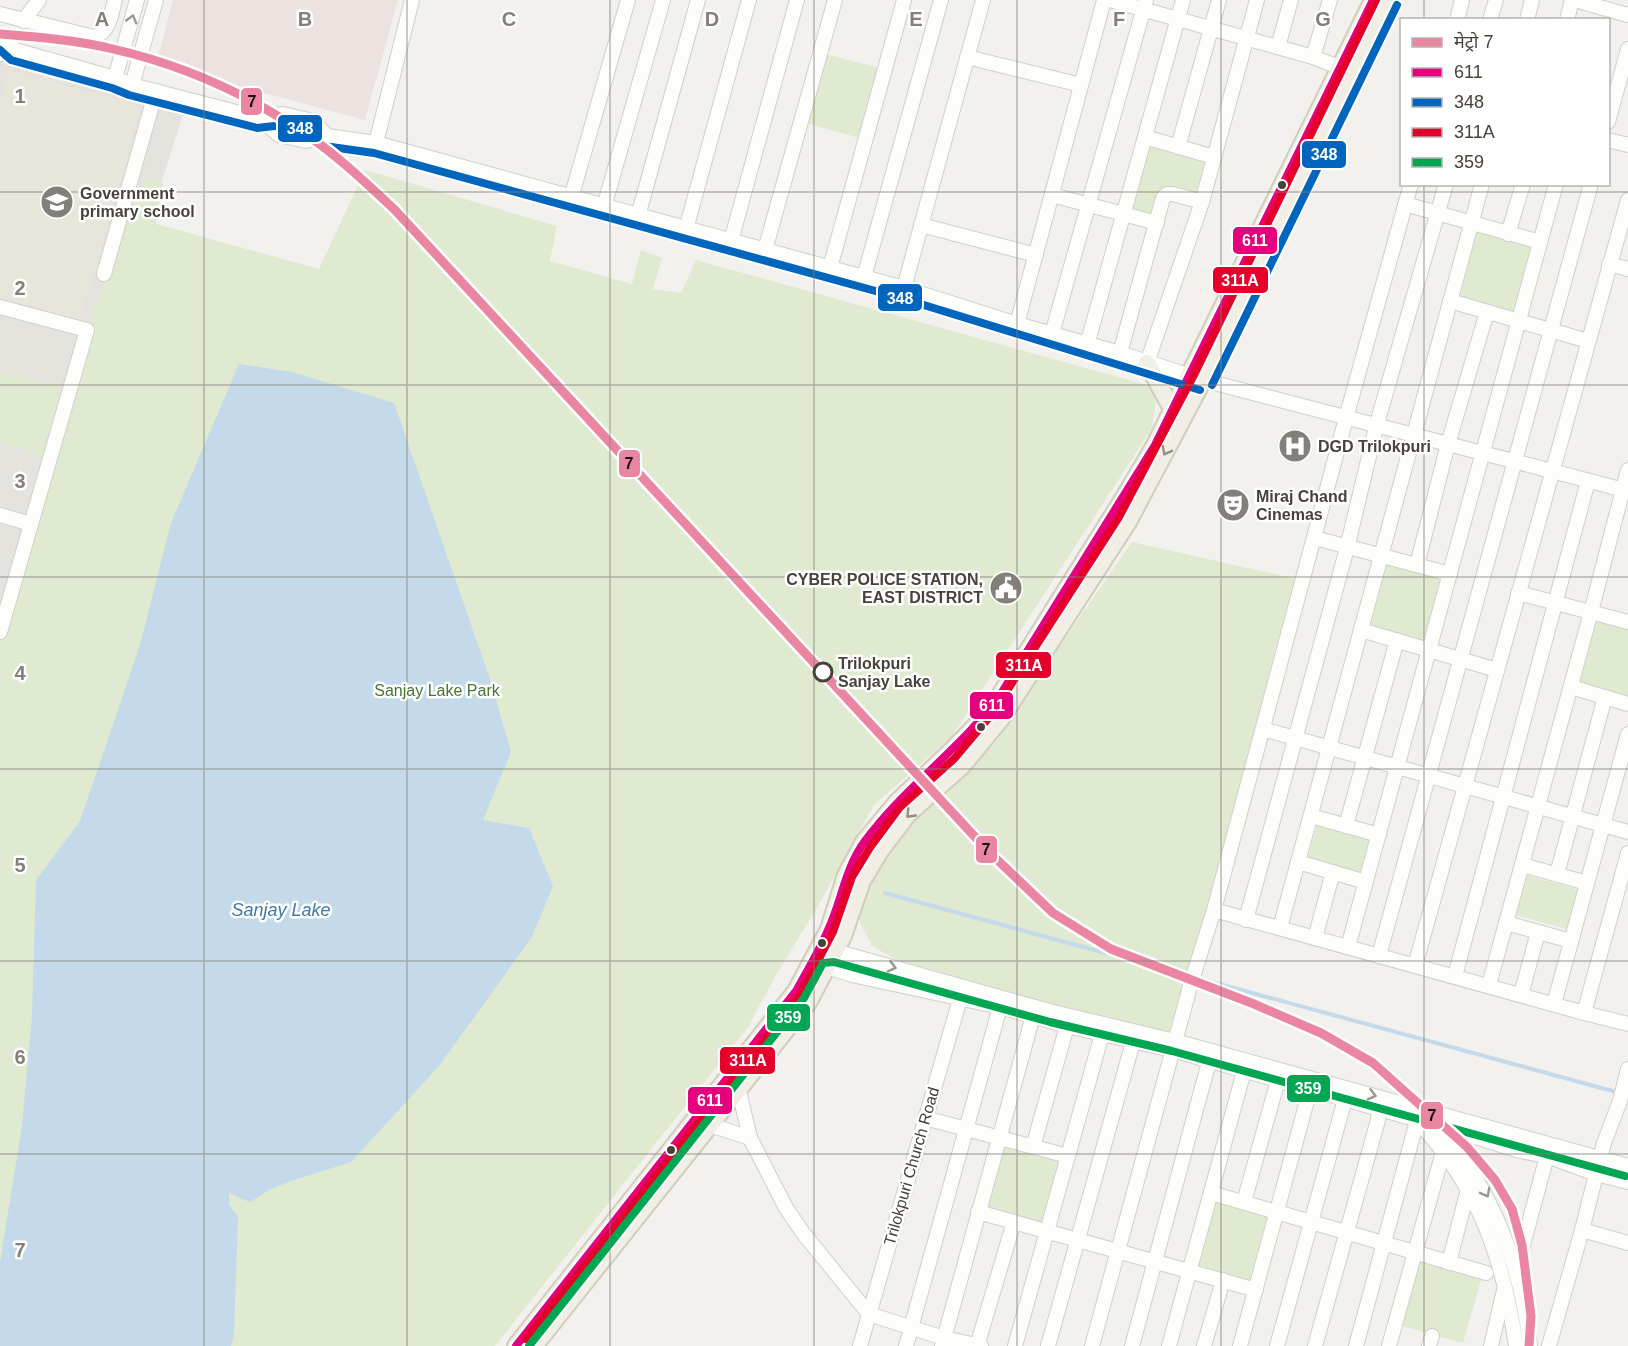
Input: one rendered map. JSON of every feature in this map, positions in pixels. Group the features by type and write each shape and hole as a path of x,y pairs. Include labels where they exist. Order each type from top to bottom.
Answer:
{"main road":[{"path":"1347,71 1373,0"},
{"path":"534,1346 809,1001 843,936 862,881 880,851 909,814 962,766 1000,720 1128,522 1347,71 1388,0"},
{"path":"1147,363 1172,409"},
{"path":"516,1346 796,991 829,929 846,874 864,842 897,802 951,752 985,716 1125,495 1172,409 1196,378"}],"street":[{"path":"22,21 39,0"},
{"path":"0,14 89,37 98,36 108,26 115,0"},
{"path":"115,78 137,0"},
{"path":"132,85 156,0"},
{"path":"376,143 412,0"},
{"path":"571,198 628,0"},
{"path":"604,207 663,0"},
{"path":"638,216 698,0"},
{"path":"686,229 749,0"},
{"path":"731,241 797,0"},
{"path":"765,250 835,0"},
{"path":"830,268 904,0"},
{"path":"864,277 941,0"},
{"path":"904,288 982,0"},
{"path":"1017,324 1104,0"},
{"path":"1110,0 1145,5 1178,19 1313,57 1347,71"},
{"path":"1087,345 1183,0"},
{"path":"1178,147 1219,0"},
{"path":"1147,363 1202,202 1257,0"},
{"path":"1278,47 1291,0"},
{"path":"1313,57 1330,0"},
{"path":"1458,18 1462,0"},
{"path":"1491,18 1496,0"},
{"path":"1528,18 1532,0"},
{"path":"1568,18 1574,0 1628,15"},
{"path":"1052,334 1145,5"},
{"path":"0,35 15,50 115,78 132,85 260,118 283,114 313,121 327,136"},
{"path":"1610,115 1628,49"},
{"path":"0,54 15,50"},
{"path":"967,57 1081,85"},
{"path":"104,274 156,91"},
{"path":"260,118 279,135 306,141 327,136 376,143 904,288 1196,378 1376,427 1625,490"},
{"path":"1145,137 1215,157"},
{"path":"1610,140 1628,145"},
{"path":"1092,1346 1191,983 1214,910 1410,186"},
{"path":"1246,920 1347,548 1376,427 1445,186"},
{"path":"1280,928 1481,186"},
{"path":"1508,234 1522,186"},
{"path":"1348,947 1555,186"},
{"path":"1379,956 1590,186"},
{"path":"1120,353 1163,198 1173,194 1202,202"},
{"path":"1052,195 1157,223"},
{"path":"1415,966 1628,200"},
{"path":"1405,204 1540,242"},
{"path":"921,225 1036,255"},
{"path":"1609,264 1628,269"},
{"path":"1450,301 1587,341"},
{"path":"0,307 87,330 0,632"},
{"path":"1417,565 1448,444 1487,312"},
{"path":"1489,986 1625,490 1628,470"},
{"path":"1455,976 1588,481"},
{"path":"0,515 31,524"},
{"path":"1315,538 1450,574"},
{"path":"1518,593 1591,612 1627,618"},
{"path":"1361,630 1497,670"},
{"path":"1346,826 1397,640"},
{"path":"1571,687 1628,704"},
{"path":"1557,874 1605,697"},
{"path":"1263,729 1295,740 1329,747 1628,832"},
{"path":"1554,1004 1628,734"},
{"path":"1311,816 1379,835"},
{"path":"1584,1013 1628,853"},
{"path":"1298,862 1366,882"},
{"path":"1522,865 1587,883"},
{"path":"1315,938 1333,872"},
{"path":"1214,910 1628,1024"},
{"path":"1506,923 1571,941"},
{"path":"1521,995 1538,932"},
{"path":"816,953 836,951 1000,1007 1133,1042 1174,1046 1209,1062 1417,1121 1600,1158 1628,1166"},
{"path":"816,953 827,967 1053,1012 1444,1126 1520,1151 1547,1156 1596,1174 1628,1182"},
{"name":"Trilokpuri Church Road","path":"860,1346 962,993"},
{"path":"906,1346 1000,1007"},
{"path":"943,1342 1033,1016"},
{"path":"1033,1147 1067,1026"},
{"path":"1015,1346 1102,1034"},
{"path":"1048,1346 1133,1042"},
{"path":"1132,1346 1209,1062"},
{"path":"1549,1346 1600,1158 1620,1101 1628,1069"},
{"path":"1169,1346 1244,1071"},
{"path":"1244,1203 1278,1080"},
{"path":"1240,1346 1310,1090"},
{"path":"739,1091 750,1138 773,1185 798,1224 869,1314 943,1342 978,1346 1014,1222"},
{"path":"1277,1346 1345,1099"},
{"path":"1315,1346 1379,1109"},
{"path":"925,1118 1068,1156"},
{"path":"1417,1121 1468,1189 1484,1220 1506,1284 1516,1346"},
{"path":"1356,1346 1417,1121"},
{"path":"710,1125 750,1138"},
{"path":"1389,1346 1415,1252 1444,1126"},
{"path":"1444,1126 1476,1176 1501,1228 1516,1272 1530,1346"},
{"path":"1491,1346 1506,1284 1516,1272 1547,1156"},
{"path":"1449,1263 1468,1189"},
{"path":"1210,1192 1486,1273"},
{"path":"978,1212 1256,1290"},
{"path":"1582,1230 1628,1243"},
{"path":"1204,1346 1223,1280"}],"shaded area":[{"path":"173,0 398,0 365,120 156,64"},
{"path":"0,56 185,108 0,692"},
{"name":"Government primary school","path":"9,70 141,106 80,321 0,299 0,102"}],"green space":[{"path":"821,53 883,69 863,139 802,122"},
{"path":"1147,142 1206,158 1195,198 1164,189 1156,219 1128,211"},
{"name":"Sanjay Lake Park","path":"365,170 557,226 550,261 632,284 641,250 662,258 653,289 681,293 696,260 1158,388 1152,428 952,736 874,805 749,1026 495,1346 0,1346 0,626 87,330 146,177 163,183 156,224 319,269"},
{"path":"1476,231 1538,247 1518,317 1457,300"},
{"path":"0,372 61,389 43,455 0,443"},
{"path":"1132,542 1297,579 1173,1040 895,959 872,946 860,923 859,905 866,886 887,850 916,816 1008,720"},
{"path":"1386,559 1448,575 1429,645 1367,628"},
{"path":"1593,616 1628,625 1628,700 1574,685"},
{"path":"1318,821 1374,837 1363,877 1307,861"},
{"path":"1526,875 1582,891 1570,930 1515,915"},
{"path":"1003,1142 1065,1158 1045,1228 984,1211"},
{"path":"1212,1199 1274,1215 1254,1285 1193,1268"},
{"path":"1421,1257 1483,1273 1463,1343 1402,1326"}],"water":[{"name":"Sanjay Lake","path":"239,364 292,372 394,403 491,682 511,752 483,820 529,828 553,886 532,937 439,1066 351,1162 291,1181 269,1190 250,1202 229,1193 229,1205 238,1216 234,1335 231,1346 0,1346 0,1263 22,1125 32,1016 36,880 80,821 140,645 171,523"}],"waterway":[{"path":"885,893 1620,1093"}],"metro line":[{"name":"7","path":"0,34 57,39 99,46 190,72 238,94 285,120 341,161 394,209 988,851 1053,913 1111,949 1254,1004 1321,1033 1373,1063 1467,1147 1495,1180 1512,1209 1522,1245 1531,1316 1529,1346"}],"transit line":[{"name":"611","path":"516,1346 796,991 833,919 848,873 865,841 898,802 970,731 1002,692 1155,445 1373,0"},
{"name":"311A","path":"526,1339 800,995 833,932 852,877 871,846 900,807 954,759 992,714 1119,517 1194,375 1376,0"},
{"name":"348","path":"1212,385 1397,5"},
{"name":"348","path":"0,50 11,60 112,88 129,95 257,128 283,125 308,130 324,146 374,153 901,298 1200,390"},
{"name":"359","path":"529,1346 804,998 823,963 834,962 1050,1022 1172,1051 1625,1176"}],"place":[{"name":"Government primary school","path":"57,202"},
{"name":"DGD Trilokpuri","path":"1295,446"},
{"name":"Miraj Chand Cinemas","path":"1233,505"},
{"name":"CYBER POLICE STATION, EAST DISTRICT","path":"1006,588"},
{"name":"Trilokpuri Sanjay Lake","path":"823,672"}]}
